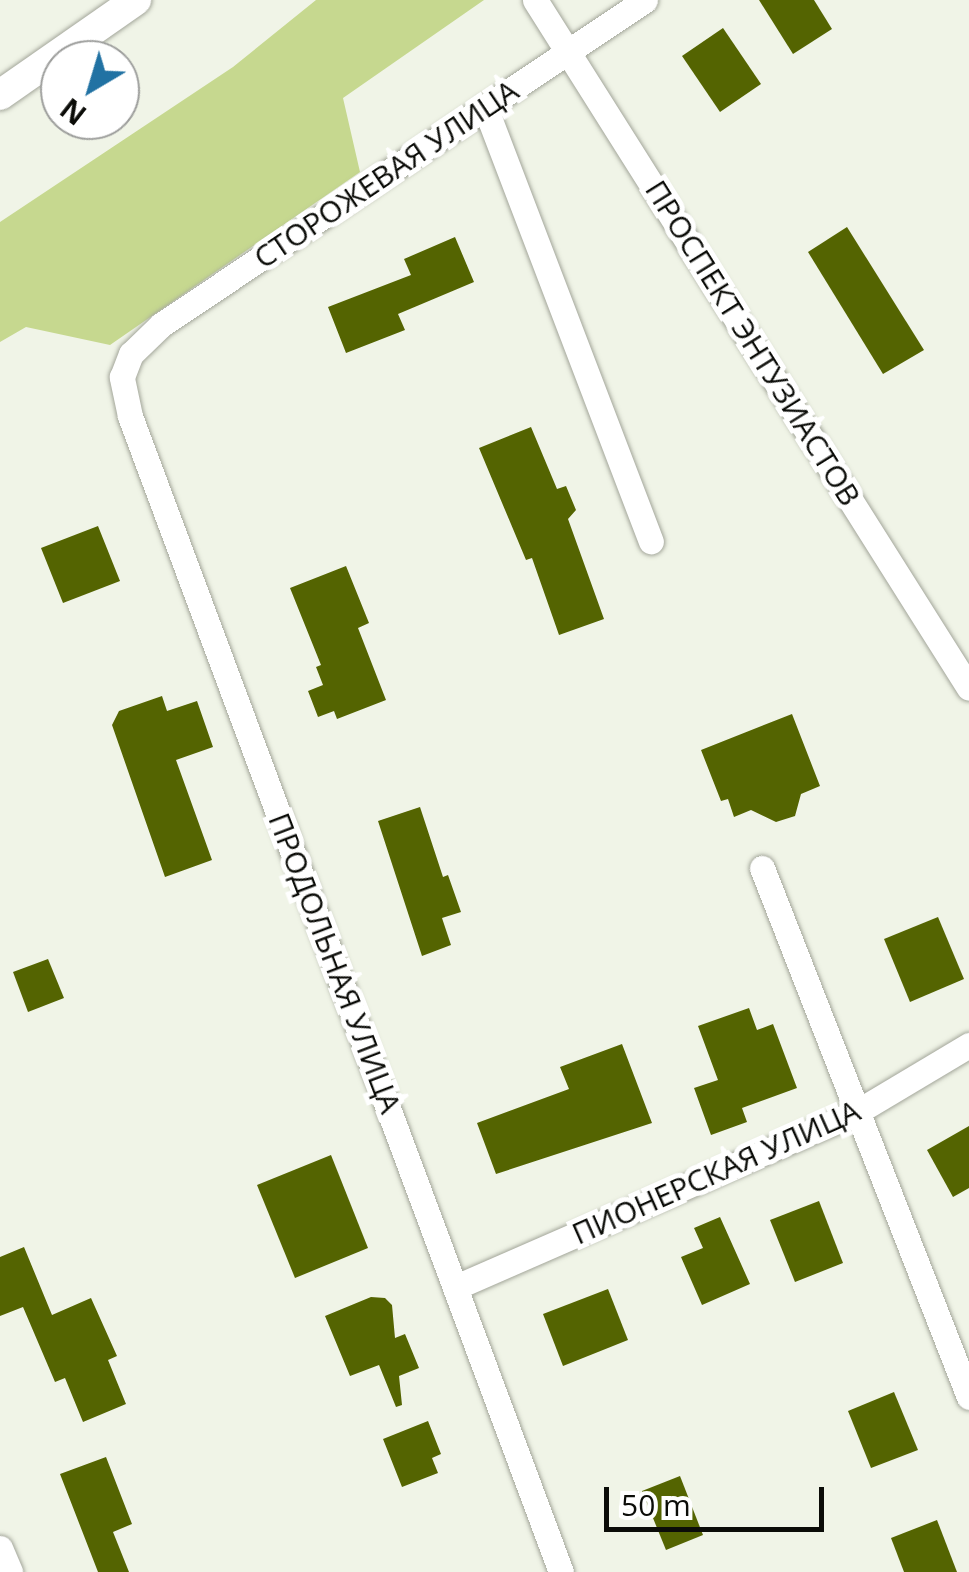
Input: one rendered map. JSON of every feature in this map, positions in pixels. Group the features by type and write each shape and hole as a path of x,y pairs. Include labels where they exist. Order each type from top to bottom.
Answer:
{"street":[{"path":"0,94 136,0"},
{"name":"ПРОСПЕКТ ЭНТУЗИАСТОВ","path":"535,0 969,688"},
{"name":"СТОРОЖЕВАЯ УЛИЦА","path":"131,354 162,325 644,0"},
{"path":"485,107 651,542"},
{"name":"ПРОДОЛЬНАЯ УЛИЦА","path":"131,354 122,377 130,416 561,1572"},
{"path":"762,868 969,1397"},
{"name":"ПИОНЕРСКАЯ УЛИЦА","path":"456,1287 855,1113 969,1045"},
{"path":"0,1548 10,1572"}],"green space":[{"path":"316,0 484,0 343,98 360,172 110,345 26,327 0,342 0,222 123,140 140,140 140,129 233,67"}],"building":[{"path":"759,0 814,0 832,29 793,54"},
{"path":"723,28 761,84 720,112 682,56"},
{"path":"847,227 924,350 883,374 808,252"},
{"path":"455,237 474,282 398,314 405,330 346,353 328,307 411,275 404,259"},
{"path":"531,427 557,489 566,486 576,510 568,519 604,619 559,635 532,558 526,560 479,448"},
{"path":"98,526 120,581 63,603 41,548"},
{"path":"346,566 369,623 358,628 386,700 337,719 334,711 318,717 308,691 323,685 316,667 321,665 290,588"},
{"path":"162,696 167,711 197,701 213,747 176,760 212,860 165,877 112,725 119,711"},
{"path":"792,714 820,786 801,794 795,816 776,822 751,810 734,817 728,799 721,801 701,750"},
{"path":"420,807 443,877 448,875 461,912 442,918 451,945 422,956 378,821"},
{"path":"938,917 964,979 910,1002 884,939"},
{"path":"48,959 64,998 28,1012 13,972"},
{"path":"749,1008 757,1030 773,1024 797,1088 742,1108 747,1122 711,1135 694,1088 718,1080 698,1026"},
{"path":"622,1044 652,1123 496,1174 477,1123 569,1089 560,1067"},
{"path":"969,1126 969,1188 953,1197 927,1150"},
{"path":"331,1155 368,1248 295,1278 257,1185"},
{"path":"819,1201 843,1263 795,1282 770,1220"},
{"path":"720,1217 750,1284 702,1305 681,1257 703,1248 694,1228"},
{"path":"24,1247 52,1315 91,1298 117,1356 108,1360 126,1404 83,1422 65,1378 55,1382 23,1307 0,1316 0,1257"},
{"path":"608,1289 628,1340 563,1366 543,1314"},
{"path":"371,1297 385,1298 392,1305 395,1338 405,1334 419,1368 399,1376 402,1405 396,1407 379,1365 350,1376 325,1316"},
{"path":"894,1392 918,1450 871,1468 848,1411"},
{"path":"428,1421 441,1454 432,1458 438,1473 402,1487 383,1439"},
{"path":"106,1457 132,1524 113,1532 129,1572 98,1572 60,1474"},
{"path":"680,1476 703,1535 666,1550 642,1491"},
{"path":"937,1520 957,1572 904,1572 891,1538"}]}
